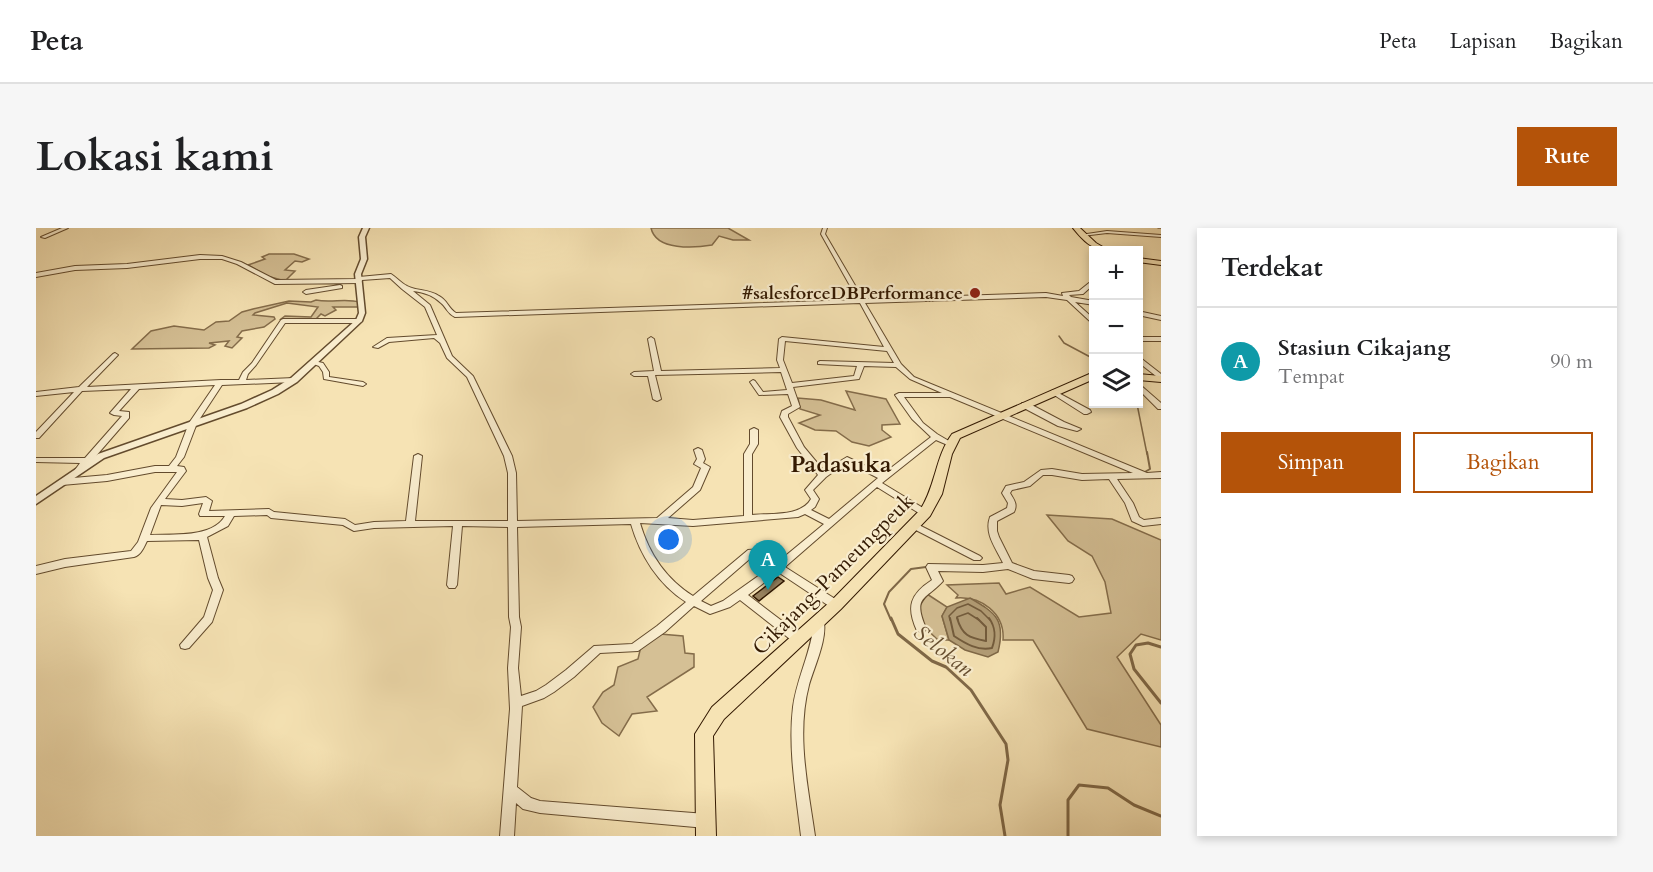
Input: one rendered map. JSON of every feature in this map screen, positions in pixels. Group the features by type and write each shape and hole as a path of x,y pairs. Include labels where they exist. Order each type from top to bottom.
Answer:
{"main road":[{"path":"1076,228 1095,246"},
{"path":"1143,261 1161,263"},
{"path":"950,444 958,435 1089,377"},
{"path":"1143,377 1161,378"},
{"name":"Cikajang-Pameungpeuk","path":"706,828 704,741 708,726 718,713 836,605 925,513 936,496 950,444"}],"street":[{"path":"43,237 66,228"},
{"path":"36,501 79,470 109,453 254,402 294,380 359,321 362,313 360,282 364,257 362,237 366,228"},
{"path":"825,228 823,234 860,301 898,365 912,378 950,395 977,402 999,416 1141,474"},
{"path":"1082,235 1107,232 1161,236"},
{"path":"188,258 193,251"},
{"path":"36,275 75,268 127,266 188,258 225,259 275,282 360,282"},
{"path":"306,291 389,276 428,306 449,357 470,376 508,456 512,473 516,627 513,668 516,702 507,836"},
{"path":"1064,297 1064,294 1081,293 1089,286"},
{"path":"404,288 439,296 445,301 450,312 455,315 1046,295 1089,302"},
{"path":"1064,297 1089,318"},
{"path":"1143,314 1161,318"},
{"path":"242,381 245,373 254,364 283,321 359,321"},
{"path":"376,347 387,340 435,336 443,342"},
{"path":"1143,339 1160,337"},
{"path":"651,339 657,399"},
{"path":"823,475 801,448 784,417 785,413 796,408 780,360 782,339 889,349"},
{"path":"36,436 81,390 93,374 115,356"},
{"path":"1143,362 1161,378"},
{"path":"314,363 321,364 326,372 326,378 363,384"},
{"path":"820,363 898,365"},
{"path":"753,382 761,394 857,378 861,364"},
{"path":"634,374 783,370"},
{"path":"38,395 81,390 294,380"},
{"path":"172,468 180,457 194,423 221,382"},
{"path":"79,470 126,416 126,414 114,412 137,387"},
{"path":"1143,390 1161,407"},
{"path":"1053,392 1087,412"},
{"path":"950,395 899,395 913,416 934,438 950,444"},
{"path":"1025,405 1061,424 1077,429"},
{"path":"748,519 748,454 754,444 754,430"},
{"path":"635,521 640,540 672,587 713,611 741,595 879,480 934,438"},
{"path":"659,521 698,487 706,467 698,464 701,458 698,450"},
{"path":"410,524 412,490 418,456"},
{"path":"159,502 182,503 206,500 208,501 204,514 269,512 272,515 345,522 354,528 374,525 458,523 635,521 693,523 798,514 815,499 809,490 823,475 847,459 925,513"},
{"path":"36,460 87,460"},
{"path":"36,570 65,563 134,554 144,538 151,516 159,502 183,470 172,468 62,482"},
{"path":"1008,565 1004,552 994,537 991,525 993,519 1011,510 1012,503 1006,493 1009,488 1034,482 1041,473 1111,476 1161,475"},
{"path":"1111,476 1129,503 1135,519 1143,523 1161,521"},
{"path":"805,510 830,523"},
{"path":"144,538 201,536 225,524 231,513"},
{"path":"452,585 458,523"},
{"path":"913,525 977,558"},
{"path":"185,645 209,616 218,590 211,560 201,536"},
{"path":"516,702 537,696 579,668 598,649 634,648 661,630 693,600 753,551 836,605"},
{"path":"1008,565 1033,575 1070,579"},
{"path":"921,628 914,612 914,606 925,588 938,581 931,567 1001,569 1008,565"},
{"path":"741,595 799,640"},
{"path":"808,836 798,728 802,687 819,640 819,621"},
{"path":"510,790 528,804 540,807 706,828"}],"shaded area":[{"path":"651,228 728,228 749,240 733,240 719,236 712,245 677,246 660,241"},
{"path":"269,254 294,254 309,259 302,262 295,261 285,270 295,271 285,281 267,276 248,265 265,259 262,257"},
{"path":"316,300 354,301 359,302 360,307 333,307 336,310 325,316 321,314 315,320 281,319 285,316 311,317 318,307 287,303 255,313 253,315 275,319 264,327 242,331 237,337 242,338 232,348 225,346 229,341 209,343 215,345 209,348 132,349 151,331 174,326 204,330 216,322 229,321 242,312 253,309 289,301 311,302"},
{"path":"846,391 886,399 900,424 882,425 882,430 891,437 869,446 852,442 836,431 815,430 799,423 820,415 800,409 798,398 821,400 855,410"},
{"path":"1047,515 1112,519 1161,540 1161,640 1141,634 1117,657 1161,725 1161,747 1087,729 1033,640 1003,640 1000,622 990,608 974,600 956,598 958,595 947,585 999,583 1006,594 1030,587 1079,617 1111,613 1105,582 1092,556 1068,541"},
{"path":"927,594 947,607 942,616 949,640 938,640 919,622 919,607"},
{"path":"660,634 683,636 685,653 694,654 694,667 647,697 657,711 632,714 619,736 602,723 593,707 603,692 614,685 618,667 638,659 642,642"}],"water":[{"path":"970,598 992,613 1000,625 998,652 988,657 965,650 949,640 942,616 947,607"}],"building":[{"path":"778,577 784,581 759,601 753,596"}],"waterway":[{"name":"Selokan","path":"1059,336 1064,343 1089,356"},
{"name":"Selokan","path":"1138,408 1147,454"},
{"name":"Selokan","path":"1143,473 1150,469 1147,452"},
{"name":"Selokan","path":"891,620 884,604 889,592 911,569 926,567"},
{"name":"Selokan","path":"891,618 898,634 932,661 946,667 971,690 1006,744 1008,760 1000,805 1005,836"},
{"path":"1161,647 1148,643 1136,645 1130,654 1134,669 1161,703"},
{"path":"1068,836 1068,800 1079,785 1108,788 1134,805 1161,816"}],"place":[{"name":"#salesforceDBPerformance","path":"975,293"},
{"name":"Stasiun Cikajang","path":"768,590"}],"district":[{"name":"Padasuka","path":"841,464"}]}
